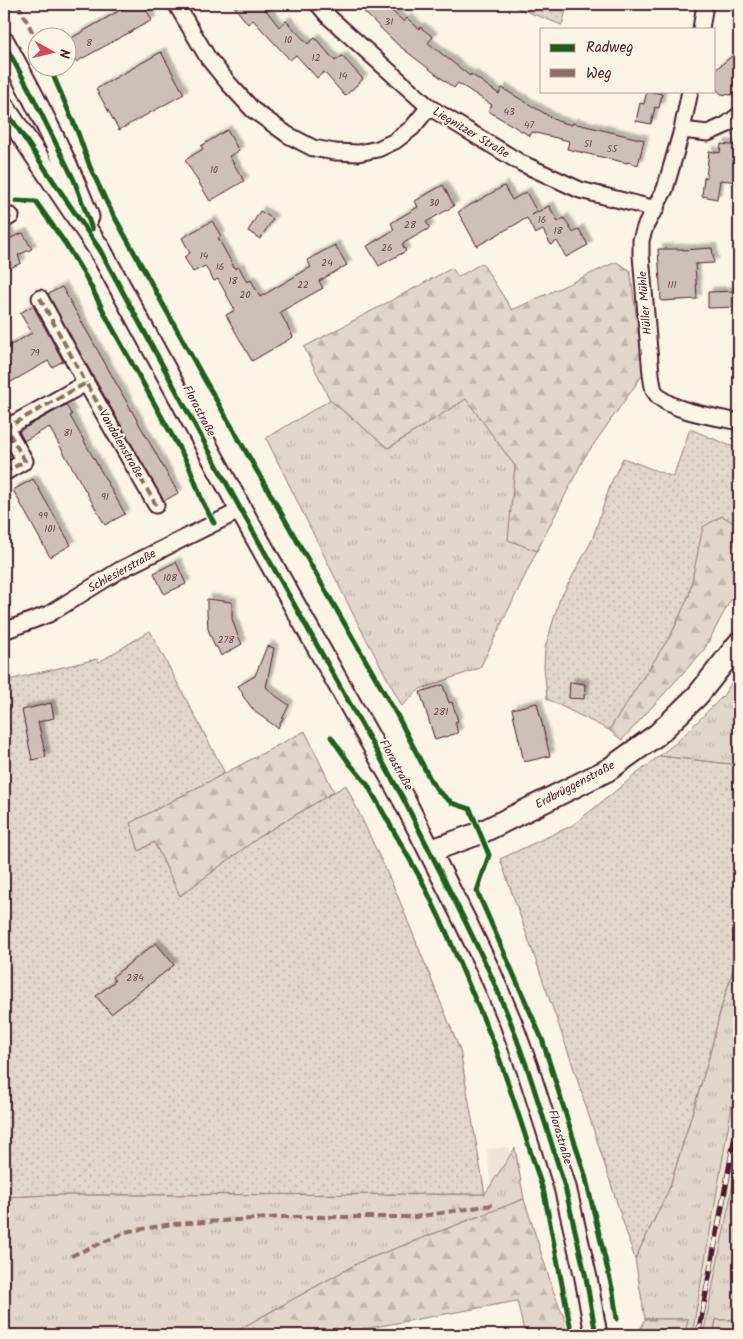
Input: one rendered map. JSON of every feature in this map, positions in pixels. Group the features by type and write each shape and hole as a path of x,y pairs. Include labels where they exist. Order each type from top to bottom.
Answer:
{"main road":[{"name":"Florastraße","path":"4,43 74,180 100,250"},
{"name":"Florastraße","path":"4,108 100,250 241,510 404,800 490,973 529,1073 565,1187 596,1329"},
{"name":"Erdbrüggenstraße","path":"430,851 480,833 608,770 658,734 698,695 739,643"}],"street":[{"path":"176,4 208,58 253,110 288,135 314,148 335,152 358,153 378,148 395,141 412,128 429,107"},
{"name":"Liegnitzer Straße","path":"318,4 330,18 429,107 521,163 580,190 656,209"},
{"path":"701,28 705,4"},
{"name":"Hüller Mühle","path":"690,92 682,130 665,189 645,227 641,240 651,374 654,390 664,401 679,408 739,422"},
{"path":"682,130 708,133 726,126 739,115"},
{"name":"Vandalenstraße","path":"40,298 156,505"},
{"path":"4,472 25,461 5,429 86,382"},
{"name":"Schlesierstraße","path":"4,632 49,614 120,570 241,510"}],"shaded area":[{"path":"739,1065 739,1154 703,1335 692,1335"},
{"path":"509,1147 515,1185 491,1189 487,1149"}],"green space":[{"path":"507,4 568,4 562,25"},
{"path":"616,262 630,270 644,373 584,458 537,551 508,540 515,466 466,399 388,448 330,400 304,347 452,268 458,277 482,263 512,310"},
{"path":"466,398 515,466 509,540 537,551 480,668 420,689 402,706 354,616 266,438 330,400 389,448"},
{"path":"690,429 739,448 739,526 722,516 703,527 689,595 672,633 609,730 547,699 544,666 545,648 559,601 592,540 611,483 623,458 673,477"},
{"path":"722,516 739,526 739,584 704,650 622,740 609,730 672,633 689,595 702,527"},
{"path":"150,631 225,773 130,823 139,851 154,842 180,896 262,835 346,785 396,892 460,1050 485,1194 49,1195 4,1197 4,681 97,659 99,662"},
{"path":"739,671 739,765 659,756 677,742 723,696"},
{"path":"305,731 334,792 262,835 180,896 154,842 139,851 130,823"},
{"path":"659,756 739,765 739,952 669,1189 635,1259 571,1060 500,859 573,825"},
{"path":"739,952 739,1065 692,1335 685,1335 687,1319 645,1319 635,1259 669,1189"},
{"path":"515,1148 524,1199 360,1262 229,1335 4,1335 4,1197 49,1195 485,1194"},
{"path":"739,1154 739,1320 716,1320 713,1335 703,1335"},
{"path":"524,1199 553,1290 569,1330 569,1335 525,1335 517,1301 331,1335 229,1335 360,1262"},
{"path":"645,1319 688,1319 685,1335 638,1335"},
{"path":"716,1320 739,1320 739,1335 713,1335"}],"building":[{"path":"131,4 143,4 152,20 78,61 78,34"},
{"path":"232,4 261,4 279,27 286,21 308,44 315,38 335,61 342,56 363,79 345,96 324,72 317,78 296,55 290,60 253,20 248,24"},
{"path":"356,4 384,4 404,22 407,18 419,29 420,27 433,37 428,43 470,76 471,74 499,94 502,88 557,121 644,140 638,165 567,149 569,141 532,132 530,136 488,111 492,105 458,83 454,88 398,45"},
{"path":"739,50 739,88 731,95 721,94 716,88 716,69"},
{"path":"161,52 184,94 119,130 96,89"},
{"path":"647,92 662,94 659,108 655,107 651,124 636,121 640,103 644,104"},
{"path":"227,130 239,151 229,156 244,181 210,201 185,160 203,149 201,146"},
{"path":"721,144 739,146 738,182 720,180 717,199 702,196 709,151 720,153"},
{"path":"443,185 454,206 426,222 430,228 402,244 406,251 379,266 367,246 394,230 391,223 418,207 415,201"},
{"path":"504,186 512,200 526,192 537,212 532,215 549,206 558,222 564,218 573,233 579,229 588,245 566,257 557,241 551,245 543,230 535,234 527,218 477,246 458,212"},
{"path":"260,211 273,219 260,239 248,231"},
{"path":"212,221 221,236 218,238 235,269 239,267 247,282 251,280 260,297 311,267 307,260 335,245 347,265 319,281 323,288 280,312 293,337 252,361 226,315 235,310 218,279 214,281 205,266 193,272 184,257 190,253 182,238"},
{"path":"4,229 6,229 11,238 23,233 32,249 18,255 21,263 4,271"},
{"path":"712,248 714,263 695,264 697,299 661,301 658,249"},
{"path":"62,287 178,493 164,501 48,294"},
{"path":"739,291 739,307 708,308 708,292"},
{"path":"33,306 63,361 52,367 48,361 4,386 4,349 32,333 20,313"},
{"path":"66,405 72,415 70,416 125,514 105,525 49,427 24,441 19,431"},
{"path":"33,479 71,545 50,557 13,490"},
{"path":"176,562 186,584 164,594 154,573"},
{"path":"207,599 232,602 232,619 242,644 221,656 217,647 215,647 208,629"},
{"path":"267,646 274,648 266,687 289,705 278,728 255,712 242,695 238,686 255,676"},
{"path":"570,682 585,684 584,699 569,698"},
{"path":"443,685 449,703 452,702 458,721 455,722 458,733 435,740 420,692"},
{"path":"51,703 54,718 38,722 46,757 32,760 22,710"},
{"path":"537,703 550,756 524,762 512,709"},
{"path":"156,943 174,965 111,1014 96,996 115,981 112,977"}],"railway":[{"path":"698,1335 739,1115"}],"marked path":[{"path":"18,4 30,28"},
{"path":"4,220 11,216"},
{"path":"40,298 86,383"},
{"path":"4,429 86,383 156,505"},
{"path":"4,473 25,461 6,428"},
{"path":"71,1256 129,1231 173,1224 283,1217 415,1217 492,1205"}],"cycle path":[{"path":"4,43 74,180 92,229"},
{"path":"54,78 78,133 90,167 108,205 202,375 397,715 431,781 439,792 452,803 470,809 489,855 477,891 542,1039 585,1175 613,1292 617,1319"},
{"path":"4,108 100,250 241,510 404,800 466,923 511,1023 547,1129 565,1187 586,1278 596,1335"},
{"path":"16,201 36,202 65,243 87,279 189,466 203,503 214,523"},
{"path":"331,737 367,784 422,881 445,929 495,1046 544,1193 571,1330"}]}
